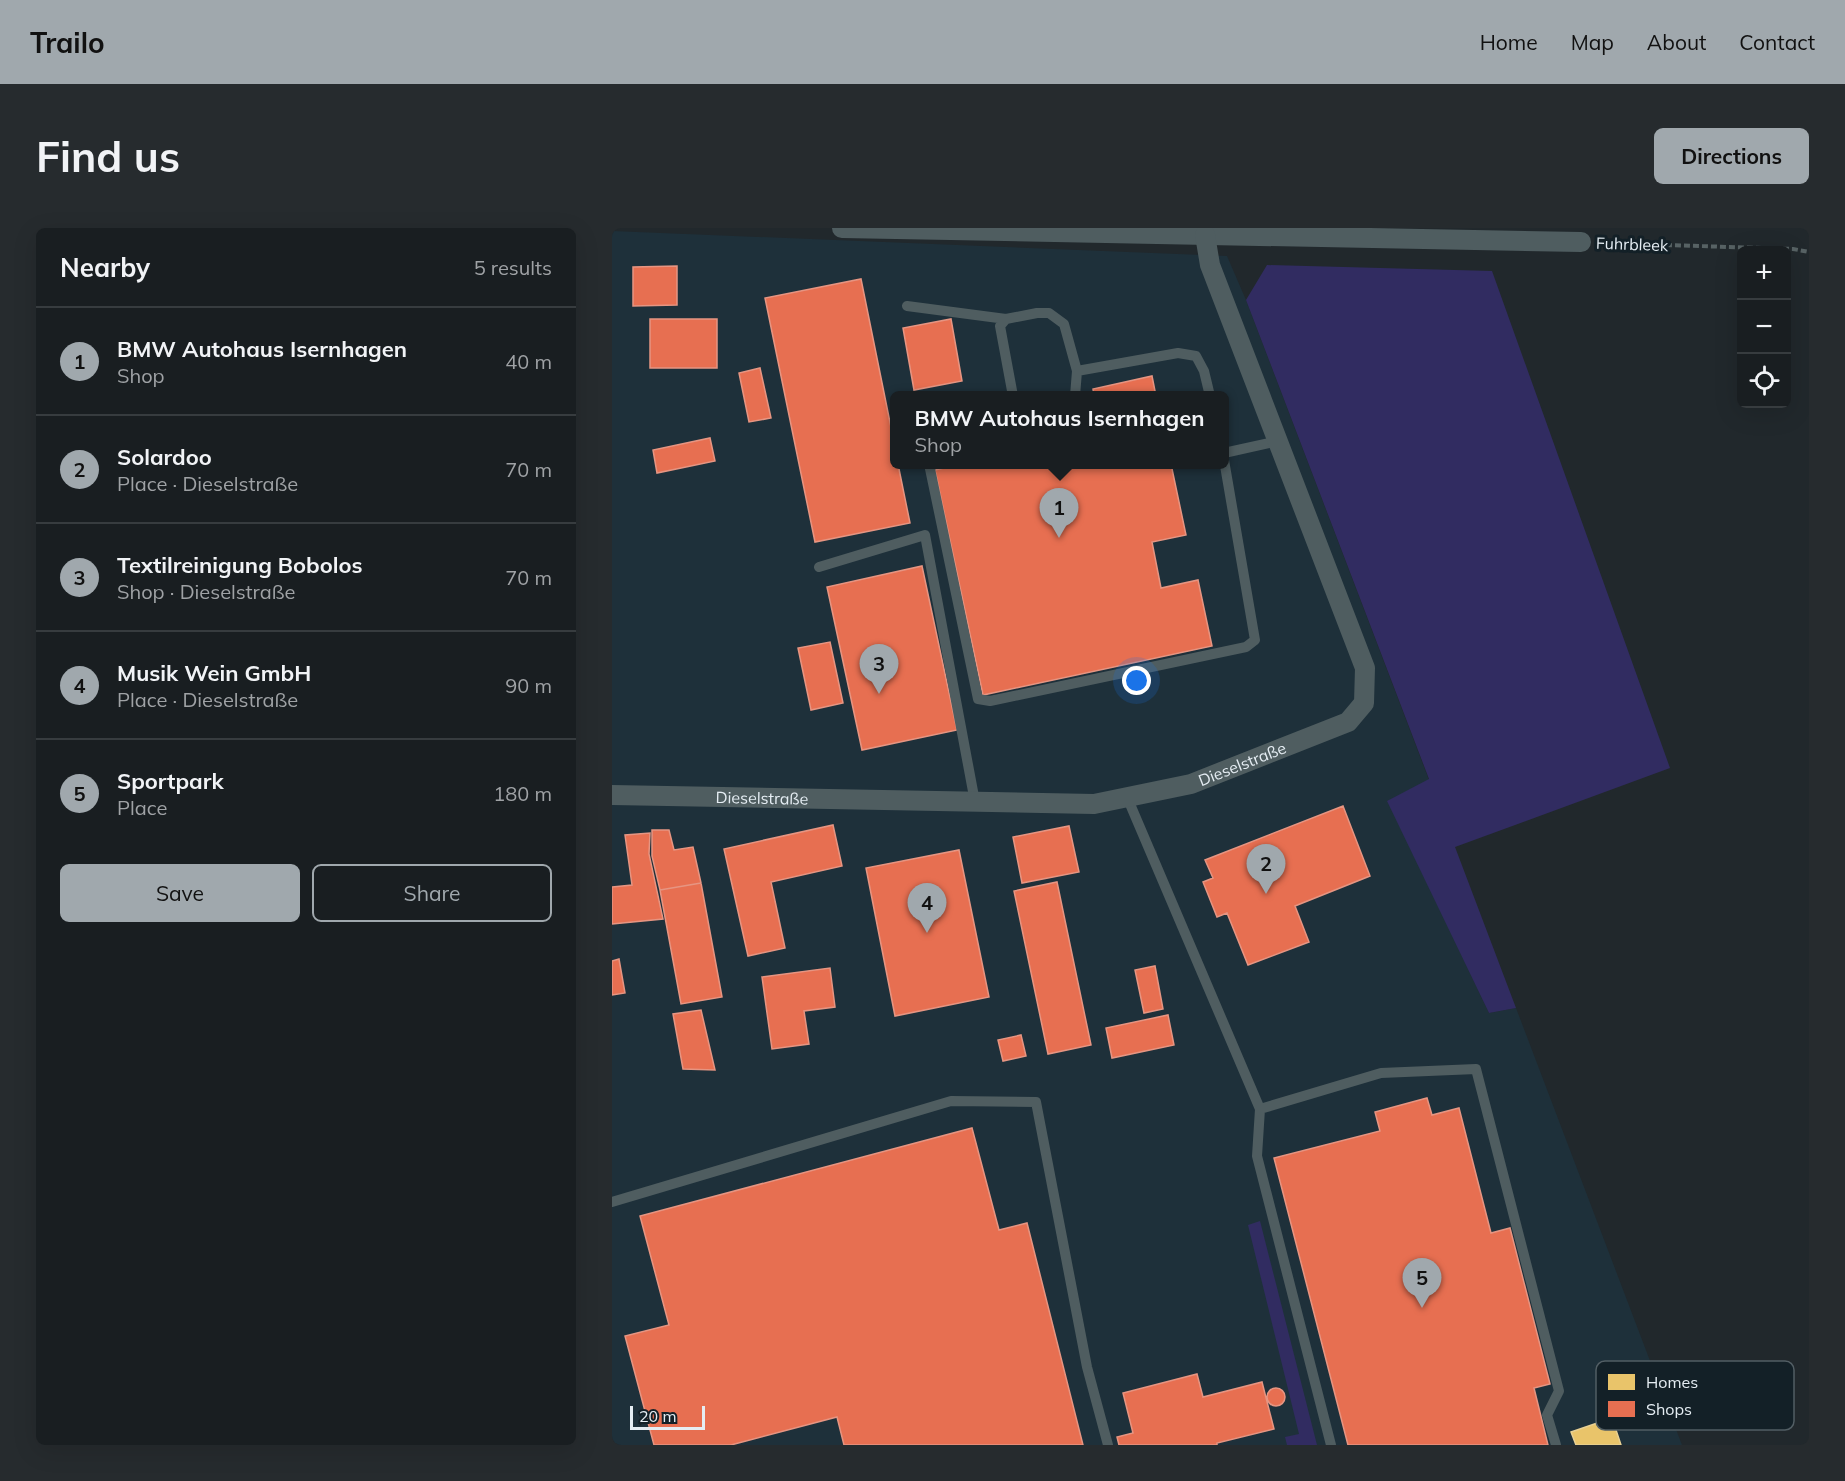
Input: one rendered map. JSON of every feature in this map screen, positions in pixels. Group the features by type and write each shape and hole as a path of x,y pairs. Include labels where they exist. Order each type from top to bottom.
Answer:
{"street":[{"name":"Fuhrbleek","path":"842,228 1062,230 1205,235 1275,232 1548,235 1581,243"},
{"name":"Dieselstraße","path":"612,795 1094,804 1191,784 1348,722 1364,703 1365,668 1210,265 1205,235"}],"lane":[{"path":"907,306 1006,319 1049,313 1064,324 1077,371 1075,391"},
{"path":"1006,319 1000,326 1012,391"},
{"path":"1077,371 1178,353 1196,356 1204,371 1209,391"},
{"path":"1229,452 1278,441"},
{"path":"930,469 978,699 990,701 1246,647 1255,640 1226,469"},
{"path":"819,567 925,535 975,802"},
{"path":"1127,797 1260,1109 1257,1156 1331,1445"},
{"path":"1260,1109 1381,1073 1476,1069 1559,1390 1547,1415 1556,1445"},
{"path":"612,1202 951,1101 1035,1102 1087,1366 1108,1445"}],"path":[{"name":"Fuhrbleek","path":"1581,243 1792,249 1809,252"}],"shaded area":[{"path":"612,231 1227,256 1246,300 1429,780 1388,801 1489,1013 1516,1008 1650,1361 1596,1361 1596,1430 1676,1430 1682,1445 612,1445"},
{"path":"1267,265 1492,271 1670,768 1455,847 1516,1008 1489,1013 1387,801 1429,779 1246,300"},
{"path":"1260,1221 1317,1445 1287,1445 1285,1437 1299,1434 1248,1225"}],"building: Homes":[{"path":"1596,1423 1596,1430 1616,1430 1621,1445 1576,1445 1571,1432"}],"building: Shops":[{"path":"677,266 677,305 633,306 633,267"},
{"path":"861,279 890,422 890,469 899,469 910,523 815,542 765,298"},
{"path":"650,319 717,319 717,368 650,368"},
{"path":"951,319 962,381 914,390 903,328"},
{"path":"760,368 771,418 749,422 739,373"},
{"path":"1152,376 1155,391 1093,391 1093,389"},
{"path":"710,438 715,461 657,473 653,450"},
{"path":"1172,469 1186,535 1152,542 1161,588 1198,580 1212,646 983,695 935,470"},
{"path":"922,566 957,730 862,750 827,587"},
{"path":"830,642 843,703 811,710 798,648"},
{"path":"1343,806 1370,876 1295,906 1309,942 1248,965 1227,913 1217,917 1203,882 1213,878 1205,860"},
{"path":"833,825 842,866 771,882 785,948 748,956 724,849"},
{"path":"1069,826 1079,872 1022,883 1013,837"},
{"path":"652,830 669,830 674,850 693,847 701,883 660,890 652,856"},
{"path":"650,833 649,854 663,919 612,924 612,887 632,885 625,835"},
{"path":"959,850 989,997 895,1016 866,868"},
{"path":"1057,882 1091,1045 1048,1054 1014,891"},
{"path":"701,883 722,997 681,1004 660,890"},
{"path":"619,959 625,993 612,995 612,961"},
{"path":"1155,966 1163,1009 1144,1013 1135,970"},
{"path":"830,968 835,1007 804,1011 809,1044 772,1049 762,977"},
{"path":"701,1010 715,1070 683,1069 673,1014"},
{"path":"1168,1015 1174,1045 1112,1058 1106,1028"},
{"path":"1021,1035 1026,1056 1003,1061 998,1040"},
{"path":"1427,1098 1432,1115 1459,1108 1491,1233 1510,1228 1550,1384 1534,1388 1548,1445 1348,1445 1274,1158 1380,1131 1375,1112"},
{"path":"972,1128 999,1230 1027,1223 1083,1445 844,1445 837,1417 731,1445 654,1445 625,1336 669,1325 640,1216"},
{"path":"1197,1374 1203,1397 1262,1382 1274,1429 1217,1443 1217,1445 1119,1445 1117,1437 1133,1433 1123,1393"},
{"path":"1276,1388 1282,1391 1285,1397 1282,1403 1276,1406 1270,1403 1267,1397 1270,1391"}],"place":[{"name":"BMW Autohaus Isernhagen","path":"1059,538"},
{"name":"Textilreinigung Bobolos","path":"879,694"},
{"name":"Solardoo","path":"1266,894"},
{"name":"Musik Wein GmbH","path":"927,933"},
{"name":"Sportpark","path":"1422,1308"}]}
